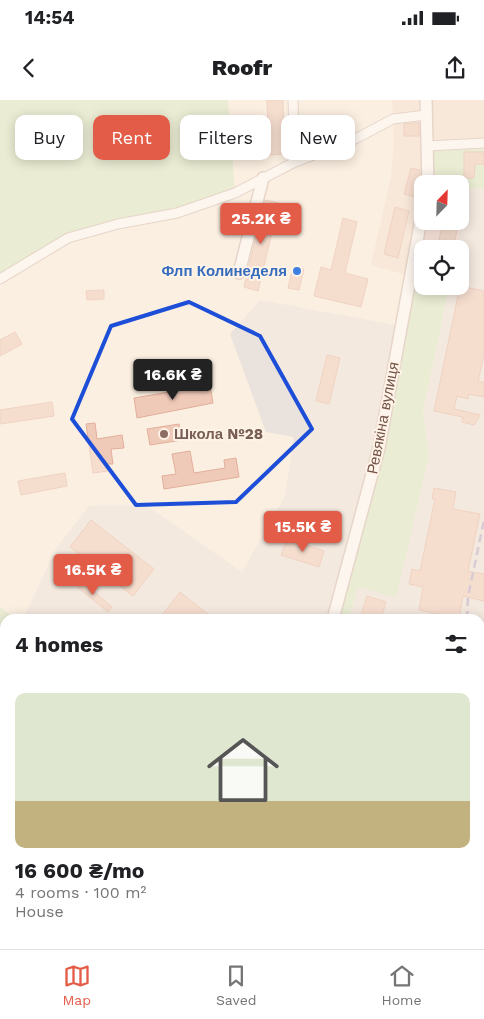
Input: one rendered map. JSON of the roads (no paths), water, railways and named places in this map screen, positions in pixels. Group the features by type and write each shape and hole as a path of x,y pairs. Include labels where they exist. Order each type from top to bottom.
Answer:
{"street":[{"path":"293,100 295,162"},
{"path":"426,100 428,175"},
{"path":"0,279 68,238 118,224 177,213 235,193 295,162 357,138 393,119 426,115"},
{"path":"428,146 484,143"},
{"path":"239,273 263,178"},
{"name":"Ревякіна вулиця","path":"334,614 379,448 419,230"}],"railway":[{"path":"467,614 468,597 484,520"}],"place":[{"name":"Флп Колинеделя","path":"297,271"},
{"name":"Школа №28","path":"164,434"}]}
